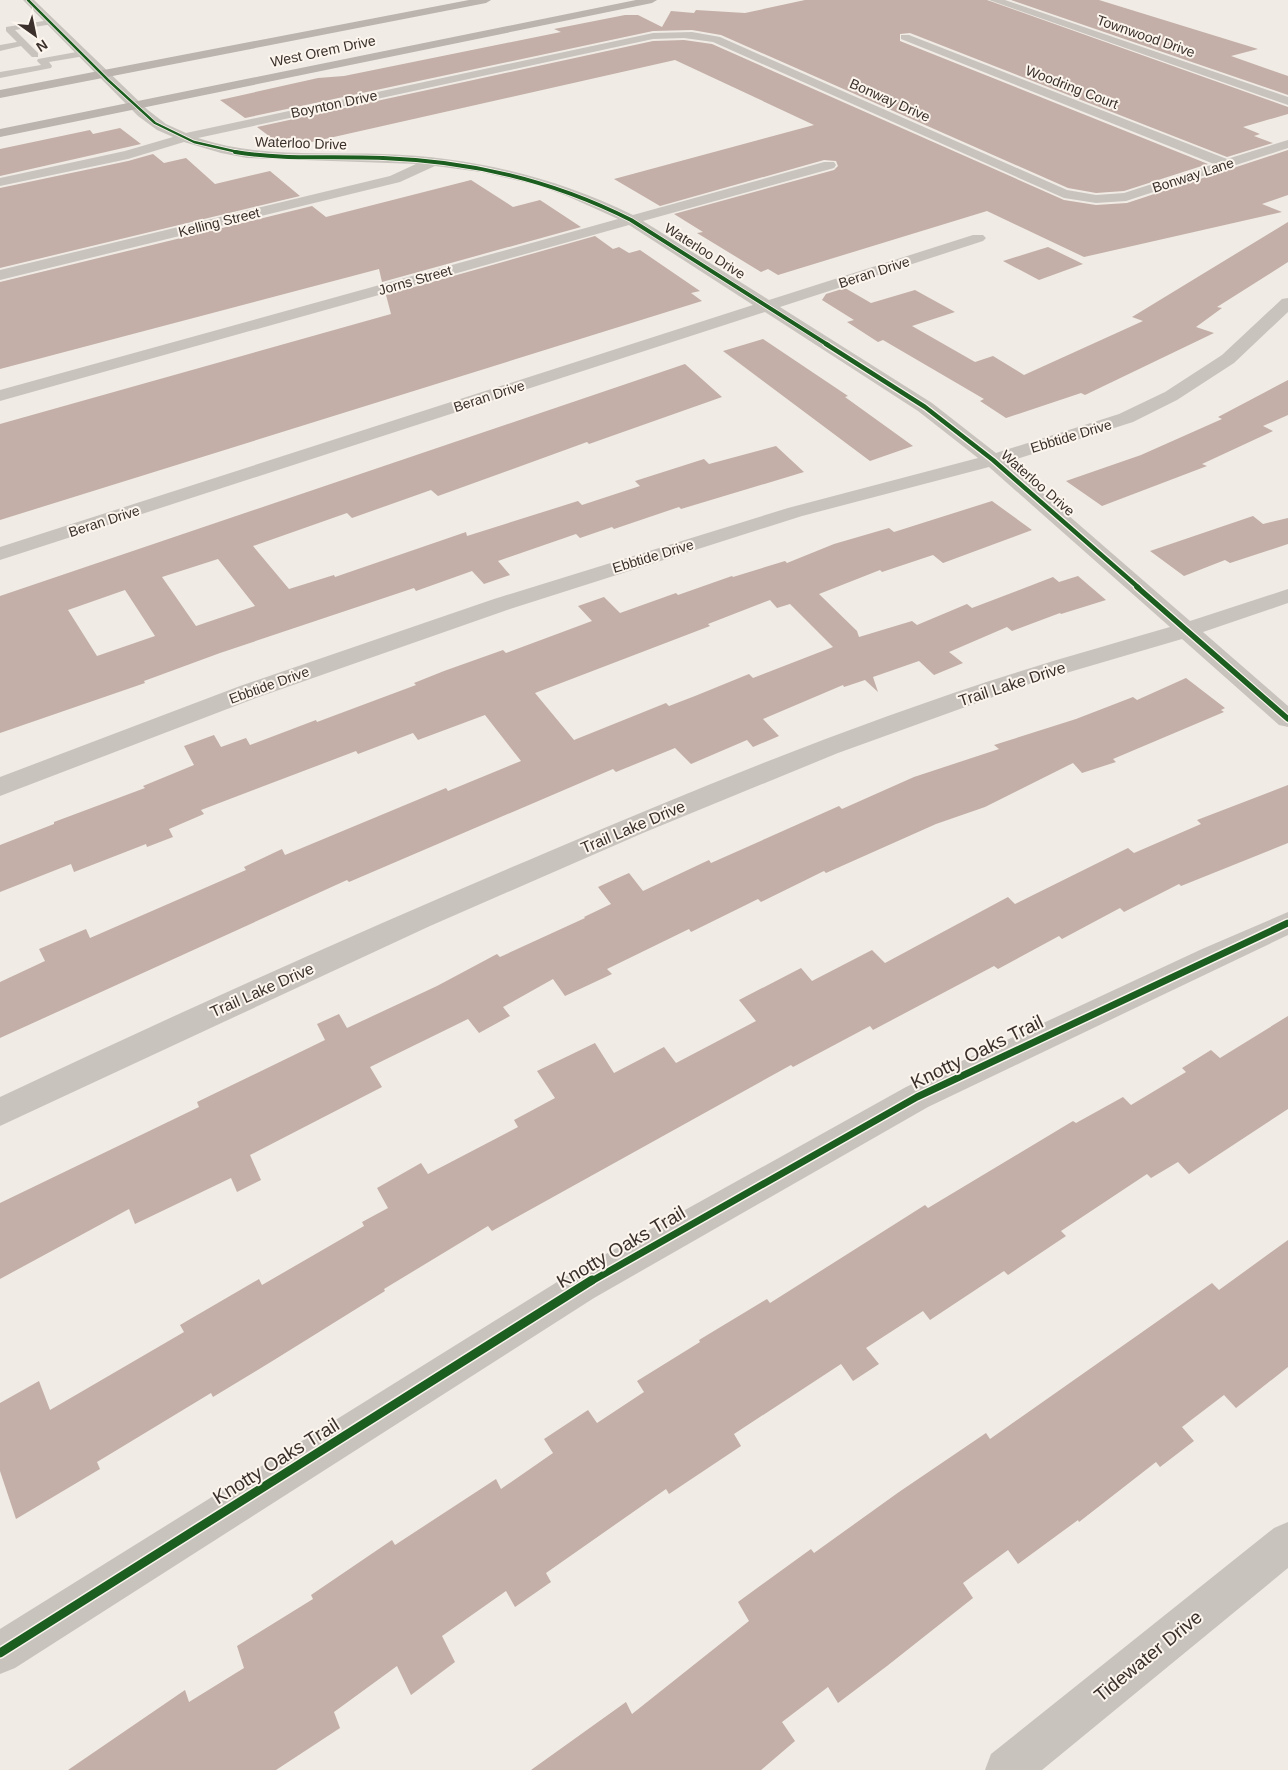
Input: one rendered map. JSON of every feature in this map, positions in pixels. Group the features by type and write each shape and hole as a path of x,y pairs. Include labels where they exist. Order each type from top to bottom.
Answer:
{"main road":[{"name":"West Orem Drive","path":"0,94 486,0"},
{"name":"West Orem Drive","path":"0,133 646,1"}],"street":[{"name":"Waterloo Drive","path":"28,0 149,120 184,138 223,151 262,156 435,161 477,166 549,184 594,200 631,220 925,407 993,460 1288,719"},
{"name":"Townwood Drive","path":"994,0 1288,101"},
{"name":"Boynton Drive","path":"0,182 128,155 224,128 643,38 670,34"},
{"name":"Bonway Drive","path":"670,34 696,34 716,40 1064,194 1096,199"},
{"name":"Woodring Court","path":"905,37 1228,164"},
{"name":"Bonway Lane","path":"1096,199 1126,197 1288,144"},
{"name":"Kelling Street","path":"0,275 395,179 435,161"},
{"name":"Jorns Street","path":"0,396 830,166"},
{"name":"Beran Drive","path":"0,554 978,238"},
{"name":"Ebbtide Drive","path":"0,787 248,692 511,601 795,512 993,460 1126,418 1171,396 1228,359 1288,303"},
{"name":"Trail Lake Drive","path":"0,1112 134,1048 420,918 811,754 1024,678 1186,630 1288,596"},
{"name":"Knotty Oaks Trail","path":"0,1652 591,1281 917,1097 1288,923"},
{"name":"Tidewater Drive","path":"1007,1770 1288,1542"}],"lane":[{"path":"0,75 48,66 34,57 2,22"},
{"path":"0,35 50,22"},
{"path":"0,48 24,44"},
{"path":"34,57 82,54"}],"building":[{"path":"805,0 987,0 1288,107 1288,114 1243,127 1260,134 1254,136 1273,143 1227,157 910,33 900,34 900,41 1208,164 1124,191 1096,193 1068,188 721,35 692,30 653,31 245,118 220,100 318,78 344,76 561,32 554,29 625,15 638,15 662,27 671,11 694,13 696,10 745,13"},
{"path":"1011,0 1099,0 1258,49 1231,56 1288,76 1288,95"},
{"path":"684,40 712,44 1064,200 1096,205 1127,203 1288,150 1288,195 1262,204 1282,212 1084,257 987,211 778,275 768,269 761,272 697,233 703,232 674,214 834,170 838,166 836,161 824,160 660,206 614,179 814,125 675,60 285,148 257,127 653,41"},
{"path":"120,128 141,144 0,176 0,149 90,130 93,134"},
{"path":"153,154 164,163 186,158 215,184 270,171 300,196 0,268 0,188"},
{"path":"471,180 513,207 540,200 581,227 382,282 379,269 0,369 0,282 312,206 326,217"},
{"path":"1288,222 1288,262 1217,307 1222,308 1196,327 1214,333 1085,395 1081,393 1006,418 980,401 984,399 883,340 878,342 847,322 854,320 822,300 826,294 845,288 871,303 915,290 955,312 912,326 975,362 993,356 1024,375 1143,321 1132,317"},
{"path":"595,236 613,249 619,247 629,253 640,250 700,291 691,293 702,301 0,520 0,424 391,314 386,295"},
{"path":"1048,247 1083,264 1039,280 1003,261"},
{"path":"763,339 848,396 845,397 913,446 870,461 723,351"},
{"path":"685,364 722,397 589,444 587,442 438,496 431,490 352,518 347,513 253,546 289,589 334,575 335,577 466,532 467,536 578,501 582,505 640,486 635,481 704,459 709,464 776,446 804,472 681,509 679,507 614,529 612,527 580,538 576,534 498,561 510,575 484,584 472,571 416,591 414,588 220,653 144,681 145,683 0,733 0,596","holes":["218,559 255,606 196,626 162,577","125,590 155,636 97,656 68,610"]},
{"path":"1288,380 1288,415 1263,426 1273,431 1202,464 1207,466 1102,506 1066,481 1141,455 1222,419 1218,417"},
{"path":"992,501 1032,530 943,563 933,555 882,572 880,570 819,594 857,631 859,637 912,621 917,625 967,604 972,608 1053,577 1059,582 1078,576 1106,600 1060,613 1012,631 1007,627 949,652 963,663 934,675 919,661 873,677 878,692 865,680 844,687 843,685 763,719 779,736 753,747 747,740 691,764 675,748 616,772 613,769 349,882 347,880 0,1038 0,982 45,961 39,949 86,929 90,938 246,870 244,867 282,849 285,855 446,788 448,791 521,761 485,715 418,740 413,733 358,754 356,751 201,810 204,814 169,829 173,837 147,847 146,844 74,872 71,864 0,892 0,845 54,824 54,822 145,788 143,786 194,765 184,746 214,735 221,747 246,738 250,745 316,720 317,722 416,685 414,683 444,671 503,650 506,653 592,621 578,606 604,597 620,613 732,576 785,561 787,563 834,544 889,528 894,532","holes":["770,600 777,608 790,604 833,647 753,678 749,674 669,706 666,703 574,740 535,693 710,626 708,624"]},
{"path":"1253,516 1263,524 1288,518 1288,544 1230,563 1225,560 1184,576 1150,551"},
{"path":"1186,678 1225,708 1221,710 1224,712 1113,759 1116,762 1082,773 1073,763 985,807 936,824 826,873 824,871 761,902 758,899 691,932 689,929 607,969 612,974 565,996 553,979 503,1007 510,1016 479,1033 468,1019 370,1067 382,1087 250,1155 261,1180 237,1192 231,1178 135,1224 129,1209 0,1279 0,1203 199,1107 197,1102 325,1040 317,1024 339,1014 347,1028 437,986 497,954 500,957 585,918 611,904 598,887 629,873 643,891 709,860 711,863 839,806 842,809 914,777 999,749 994,745 1076,719 1133,697 1137,700"},
{"path":"1288,785 1288,843 1181,886 1179,884 1124,912 1120,908 1062,939 1059,936 998,969 994,966 873,1030 870,1026 793,1067 791,1065 492,1231 488,1226 213,1397 211,1393 97,1462 100,1469 16,1519 0,1471 0,1403 39,1381 50,1410 184,1332 180,1325 259,1279 262,1285 364,1226 362,1222 388,1208 377,1188 421,1163 428,1174 518,1127 514,1120 555,1098 537,1071 595,1043 614,1073 664,1047 676,1063 756,1021 739,1000 801,968 812,981 872,950 885,963 1008,897 1015,904 1128,848 1134,853 1201,824 1197,820"},
{"path":"1288,1016 1288,1109 1189,1174 1178,1162 1151,1178 1147,1174 1061,1231 1066,1236 1008,1275 1004,1271 930,1320 923,1311 866,1348 879,1364 853,1381 841,1364 734,1434 741,1446 669,1494 666,1489 546,1573 551,1582 515,1607 506,1591 442,1636 455,1662 411,1695 397,1666 334,1712 340,1728 276,1770 68,1770 185,1690 189,1702 244,1668 237,1646 313,1599 311,1595 392,1540 395,1545 496,1479 501,1489 553,1453 544,1439 588,1410 597,1423 644,1392 637,1381 700,1342 699,1340 767,1299 770,1303 925,1205 928,1208 1073,1121 1076,1123 1123,1097 1131,1105 1186,1072 1182,1068 1211,1050 1220,1058"},
{"path":"1288,1240 1288,1367 1236,1408 1224,1395 1182,1427 1194,1441 1160,1467 1156,1462 1079,1522 1078,1520 1018,1564 1008,1550 963,1583 973,1598 887,1666 838,1703 828,1687 782,1722 795,1741 761,1770 531,1770 626,1702 632,1714 749,1621 738,1602 811,1549 814,1553 986,1433 990,1439 1212,1283 1219,1290"}],"cycle path":[{"path":"28,0 143,113 169,131 194,142 247,154 384,158 449,163 481,168 542,182 601,205 631,220 925,407 993,460 1288,719"},
{"path":"0,1653 582,1286 917,1097 1288,923"}]}
